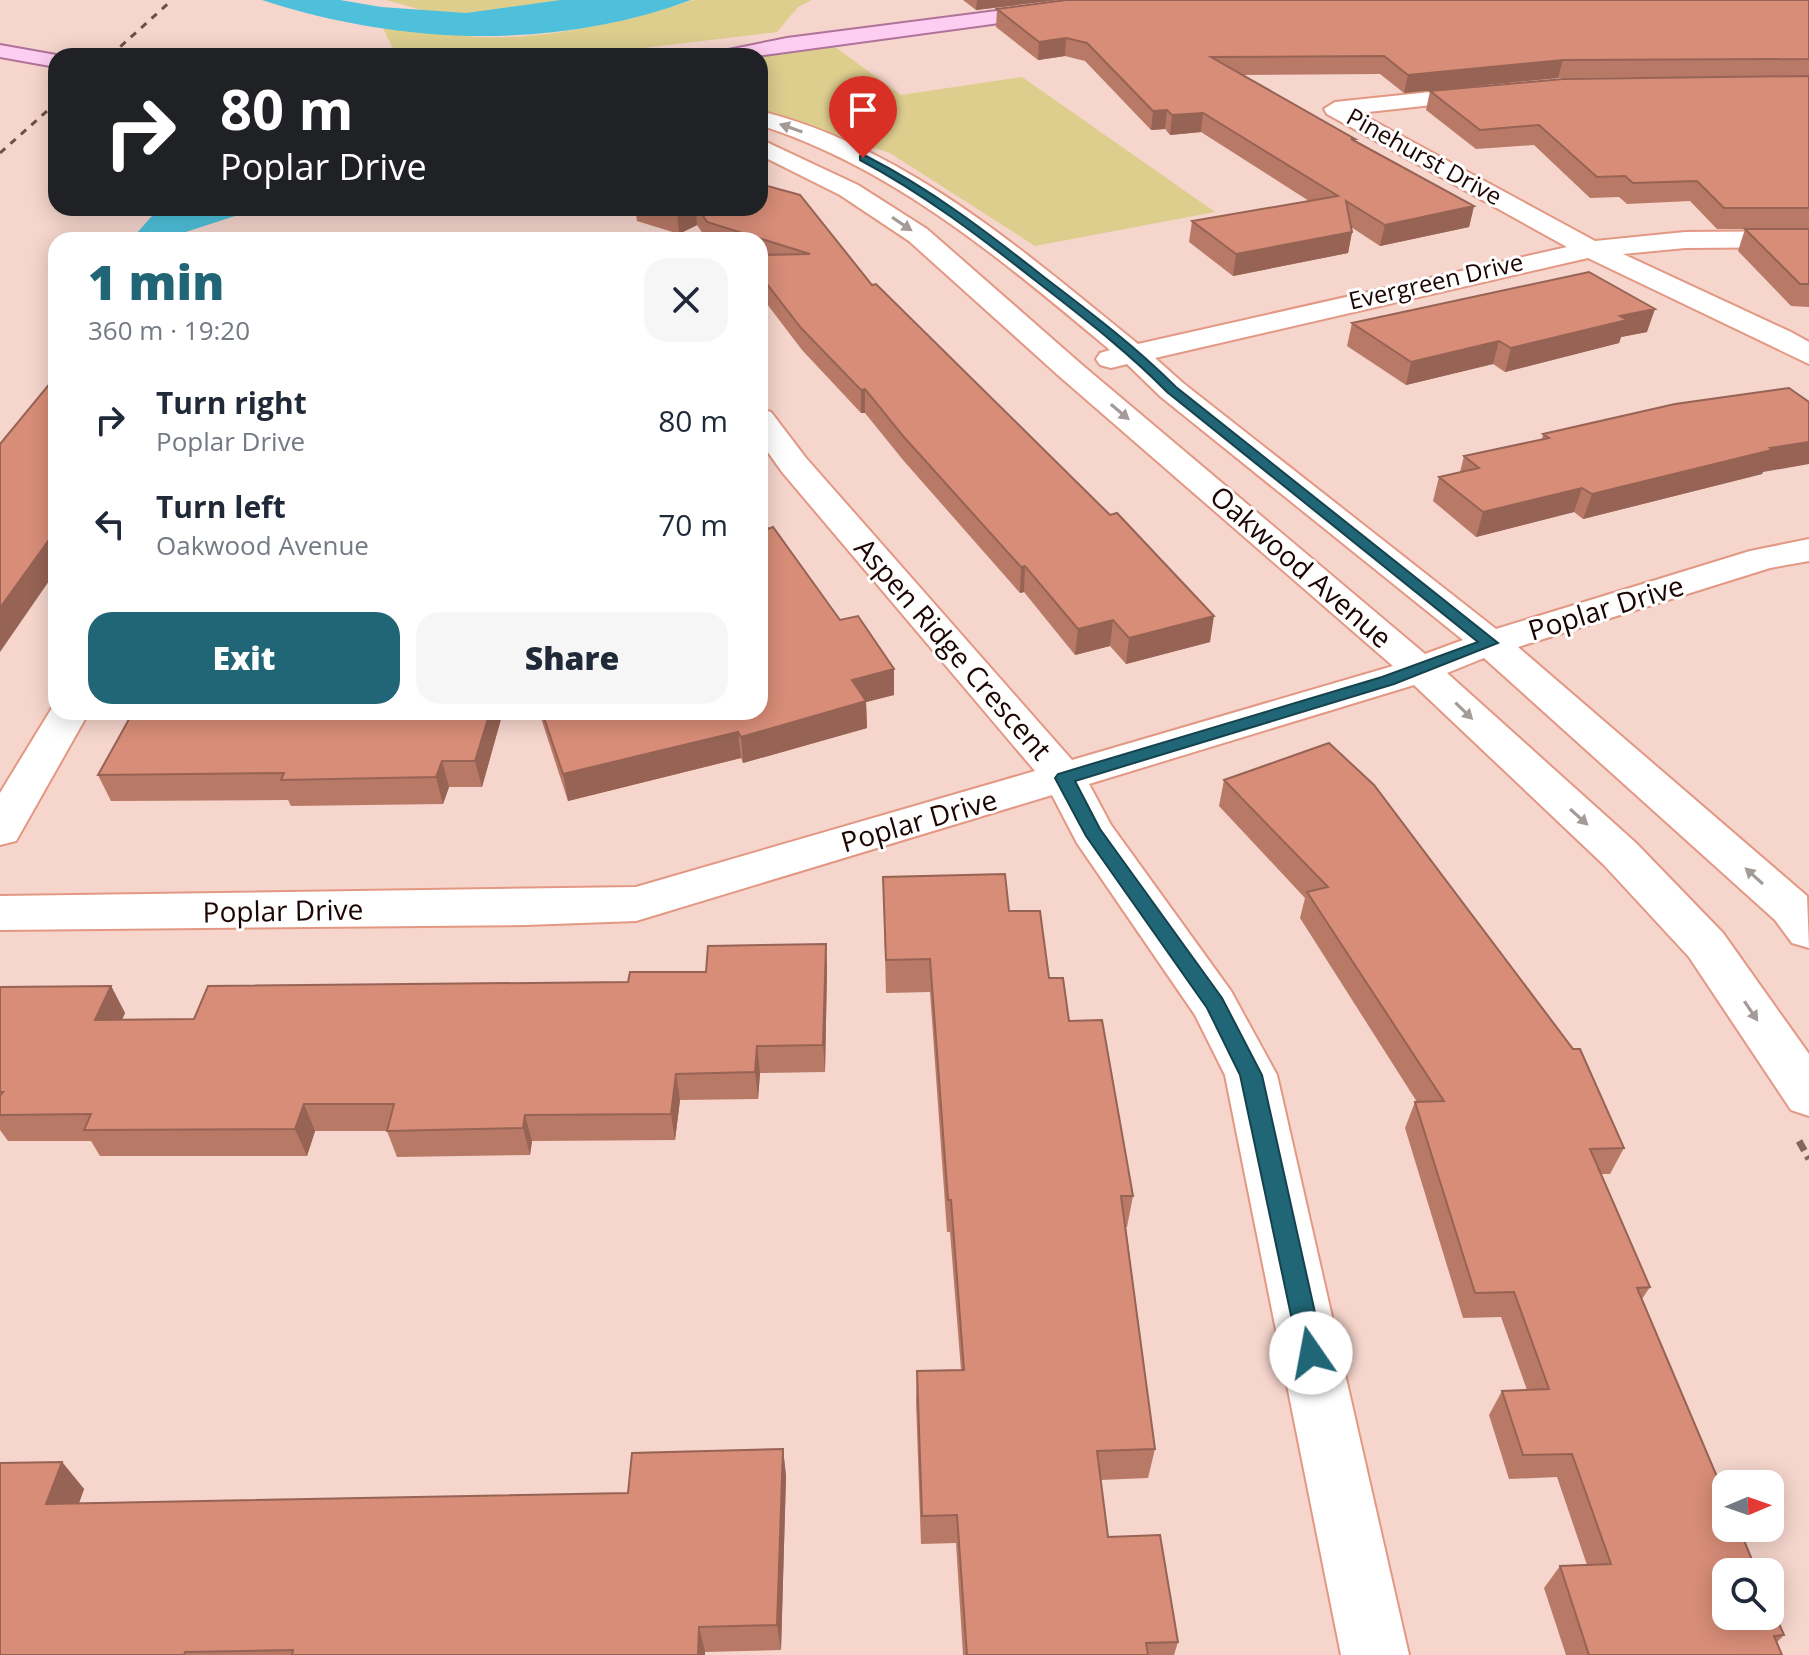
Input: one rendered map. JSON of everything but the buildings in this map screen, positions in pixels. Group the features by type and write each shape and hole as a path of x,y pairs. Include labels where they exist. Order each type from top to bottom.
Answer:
{"main road":[{"path":"766,48 1125,0"},
{"path":"0,51 48,60"}],"street":[{"name":"Pinehurst Drive","path":"1516,91 1335,109 1591,249 1781,338 1809,355"},
{"name":"Oakwood Avenue","path":"768,121 816,136 903,179 970,224 1135,353 1172,390 1490,643 1791,908 1809,931"},
{"name":"Oakwood Avenue","path":"768,150 849,190 918,235 1070,370 1420,669 1620,854 1706,945 1809,1095"},
{"name":"Evergreen Drive","path":"1070,370 1591,249 1685,240 1809,239"},
{"name":"Aspen Ridge Crescent","path":"768,430 794,465 1064,778 1093,832 1214,1004 1251,1075 1375,1655"},
{"name":"Poplar Drive","path":"0,913 526,908 636,904 1064,778 1420,669 1490,643 1763,559 1809,550"},
{"path":"0,830 64,720"}],"shaded area":[{"path":"386,0 625,0 457,20"},
{"path":"694,0 812,0 798,7 777,32 644,48 393,48 381,24 455,35 507,37 561,32"},
{"path":"831,44 901,95 1022,77 1215,212 1035,246 890,153 768,112 768,56"}],"water":[{"path":"262,0 340,0 381,7 466,13 561,0 691,0 586,28 477,36 368,26"},
{"path":"152,216 235,216 186,232 138,232"}],"railway":[{"path":"119,48 172,0"},
{"path":"0,153 48,110"}],"route":[{"path":"863,158 903,179 970,224 1135,353 1172,390 1490,643 1388,681 1064,778 1093,832 1214,1004 1251,1075 1311,1353"}]}
